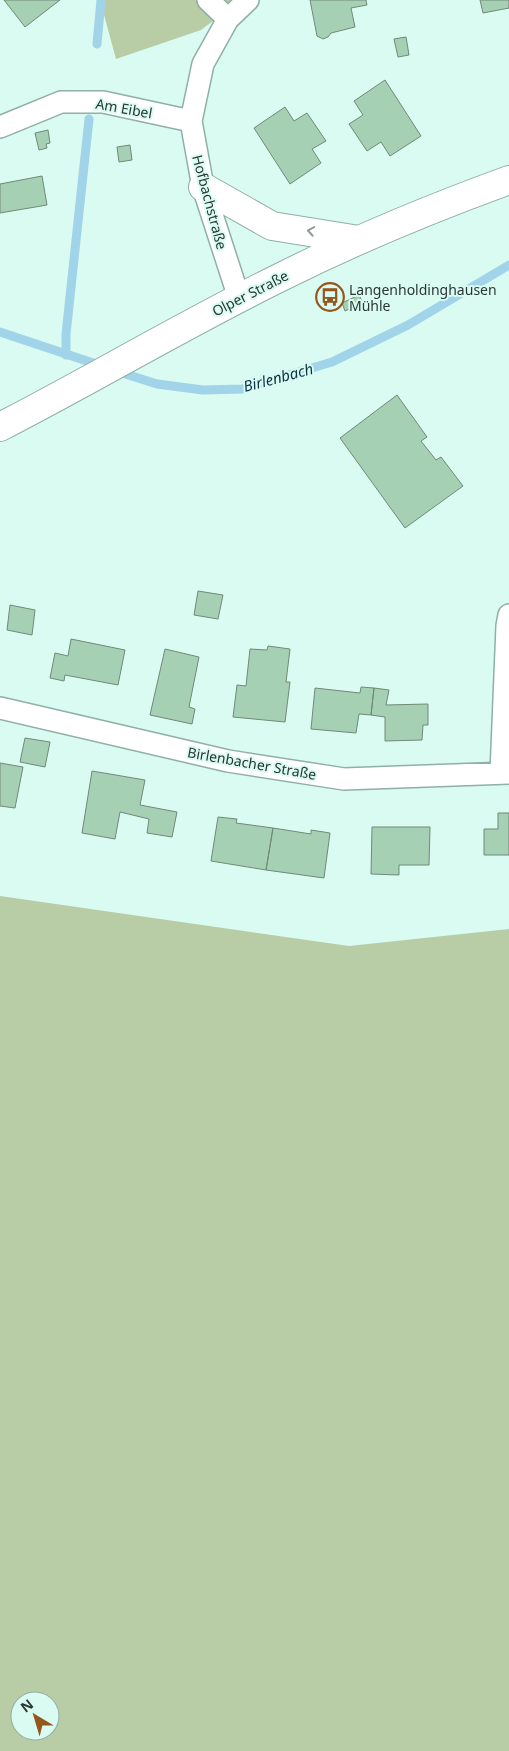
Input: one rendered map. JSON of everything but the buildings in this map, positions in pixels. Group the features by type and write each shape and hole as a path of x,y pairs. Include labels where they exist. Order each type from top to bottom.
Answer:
{"main road":[{"name":"Olper Straße","path":"0,426 239,298 359,240 432,208 509,180"},
{"path":"203,187 272,226 359,240"}],"street":[{"path":"208,0 228,19"},
{"name":"Hofbachstraße","path":"239,298 203,187 191,121 203,64 228,19 248,0"},
{"name":"Am Eibel","path":"0,127 61,102 103,102 191,121"},
{"path":"505,773 507,626 509,615"},
{"name":"Birlenbacher Straße","path":"0,708 228,761 344,778 505,773"}],"green space":[{"path":"100,0 241,0 201,30 116,59"},
{"path":"0,896 349,946 509,929 509,1751 0,1751"}],"waterway":[{"path":"97,44 101,0"},
{"path":"66,355 66,334 89,119"},
{"name":"Birlenbach","path":"116,371 157,384 203,390 242,389 332,362 408,325 509,265"},
{"name":"Birlenbach","path":"0,332 102,366"}],"place":[{"name":"Langenholdinghausen Mühle","path":"330,297"}]}
